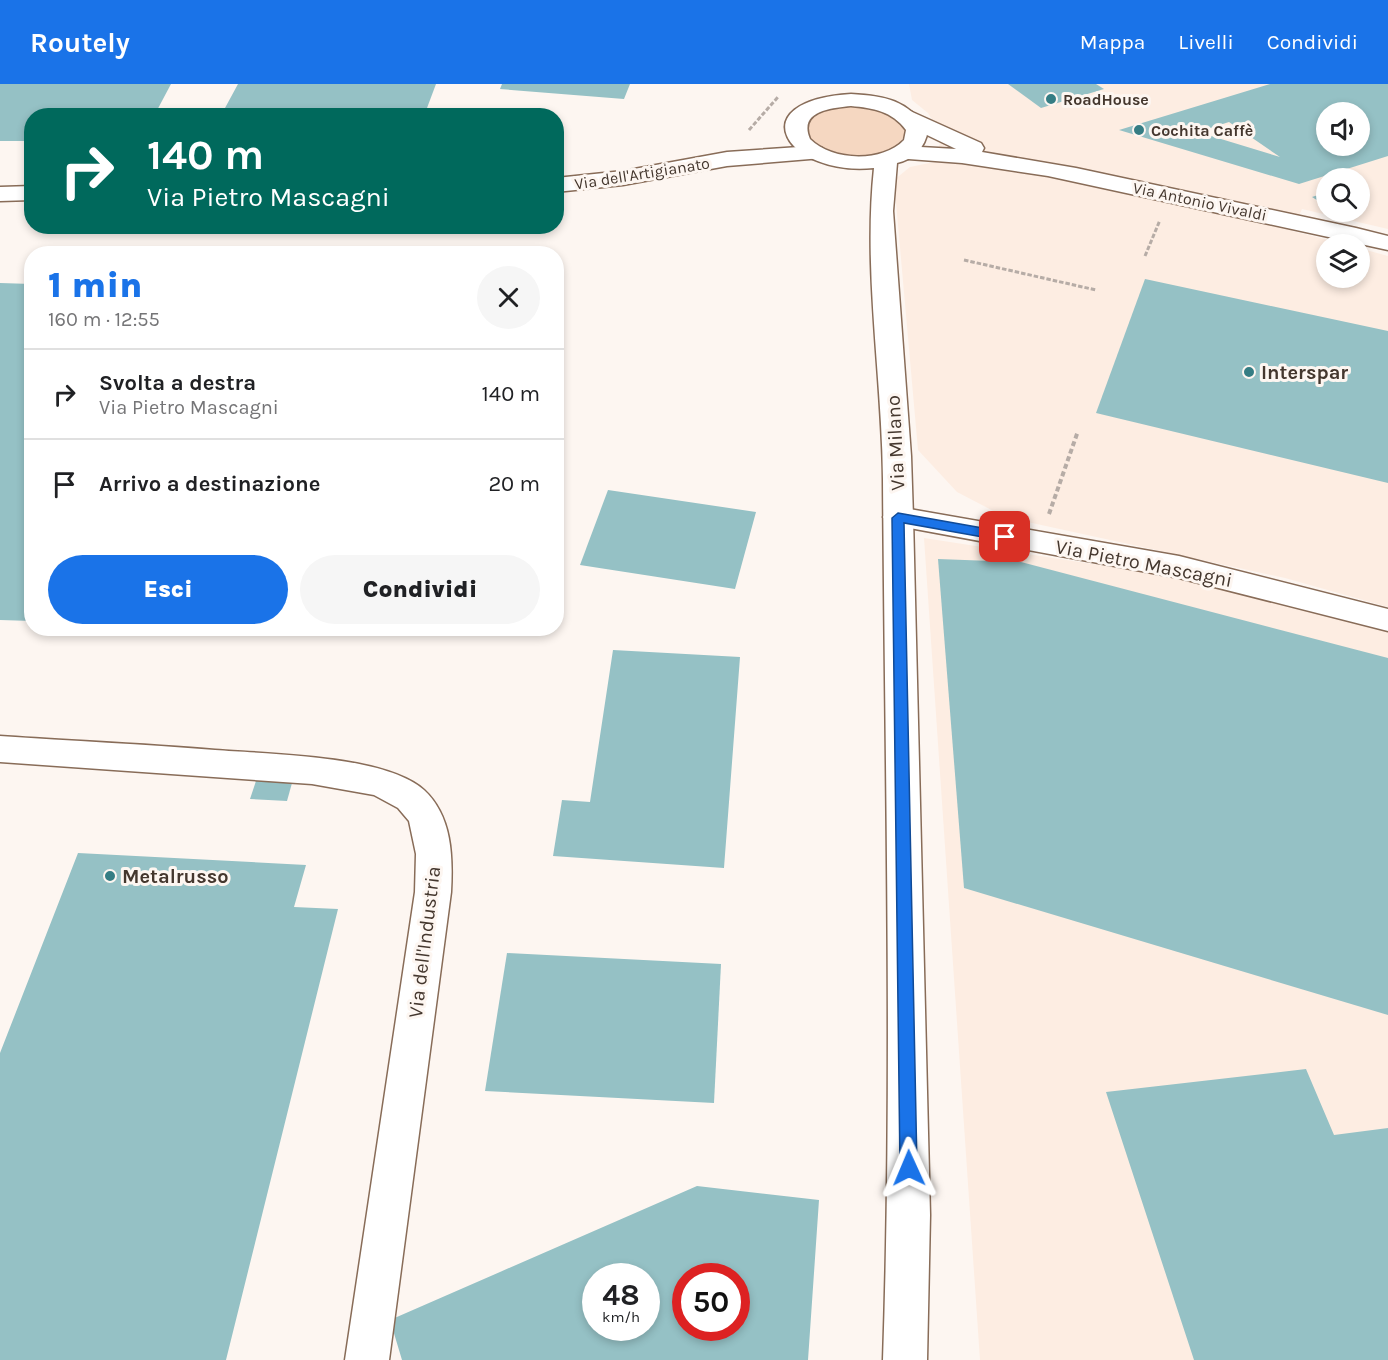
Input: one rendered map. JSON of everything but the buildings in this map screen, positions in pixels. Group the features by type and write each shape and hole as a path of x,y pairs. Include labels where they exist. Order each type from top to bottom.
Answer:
{"street":[{"name":"Via dell'Artigianato","path":"727,159 762,144 794,126 800,116 811,108 827,102 854,84"},
{"path":"883,84 917,130 915,142 895,157"},
{"path":"827,102 859,100 876,102 950,139 1011,162"},
{"path":"794,126 795,135 802,145 854,185 882,211"},
{"name":"Via dell'Artigianato","path":"564,184 623,178 727,159 814,153"},
{"path":"814,153 836,160 861,163 895,157 952,154 1011,162"},
{"name":"Via Milano","path":"895,157 882,211 897,456 909,1215 905,1360"},
{"name":"Via Antonio Vivaldi","path":"1011,162 1307,223 1388,243"},
{"path":"0,194 24,193"},
{"name":"Via Pietro Mascagni","path":"898,518 1210,574 1388,620"},
{"name":"Via dell'Industria","path":"0,749 227,764 360,778 398,791 411,799 421,810 435,855 434,892 367,1360"},
{"name":"Via Milano","path":"909,1215 923,1360"}],"path":[{"path":"748,132 783,92"},
{"path":"1145,256 1171,195"},
{"path":"964,260 1096,290"},
{"path":"1038,542 1078,431"}],"shaded area":[{"path":"909,84 1388,84 1388,229 1358,222 1370,222 1370,168 1316,168 1316,212 1302,209 1292,231 1316,237 1316,288 1370,288 1370,251 1388,256 1388,607 1285,578 1005,517 957,492 918,450 894,180 910,167 934,162 942,136 928,113 912,100"},
{"path":"852,105 875,109 896,118 906,130 901,141 893,149 883,154 857,157 832,153 811,141 806,130 809,120 814,115 820,111"},
{"path":"924,538 1203,581 1388,632 1388,1360 980,1360"}],"place":[{"name":"RoadHouse","path":"1051,99"},
{"name":"Cochita Caffè","path":"1139,130"},
{"name":"Interspar","path":"1249,372"},
{"name":"Metalrusso","path":"110,876"}],"route":[{"path":"909,1168 898,518 1005,537"}]}
